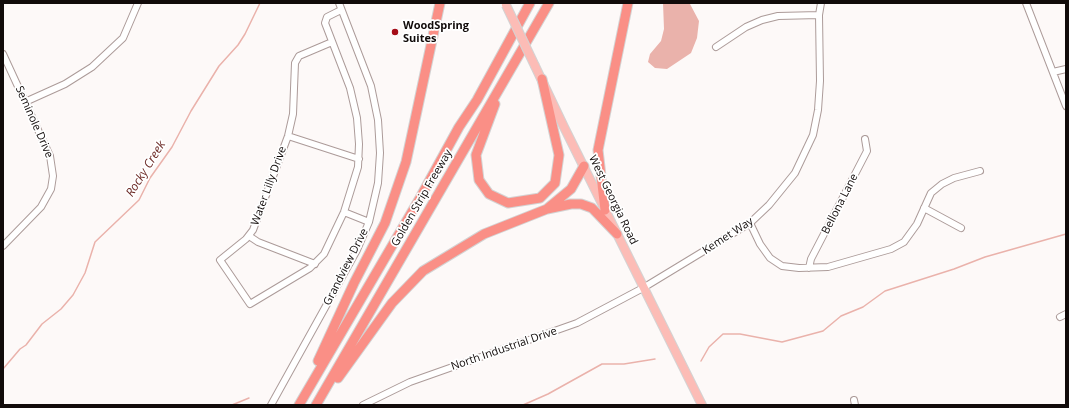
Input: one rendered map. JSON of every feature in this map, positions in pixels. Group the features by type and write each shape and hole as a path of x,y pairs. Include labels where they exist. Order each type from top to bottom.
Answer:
{"highway":[{"path":"298,405 389,209 406,162 440,3"},
{"name":"Golden Strip Freeway","path":"298,405 420,198 530,3"},
{"name":"Golden Strip Freeway","path":"317,405 549,3"},
{"path":"605,210 598,150 628,3"},
{"path":"505,77 476,156 479,180 489,194 508,203 540,198 555,183 559,155 542,79"},
{"path":"547,209 571,190 584,166"},
{"path":"317,405 392,303 423,271 484,234 547,209 571,204 581,204 592,208 617,234"}],"main road":[{"name":"West Georgia Road","path":"506,4 643,288 702,405"}],"street":[{"path":"25,102 65,84 92,67 122,38 138,3"},
{"name":"Grandview Drive","path":"271,405 357,250 369,222 378,182 380,152 378,120 371,86 339,3"},
{"name":"Kemet Way","path":"643,288 750,223 769,205 795,173 813,135 818,110 820,81 819,16 821,3"},
{"path":"1026,3 1066,106"},
{"name":"Water Lilly Drive","path":"332,42 300,56 295,63 293,114 288,136 253,230 249,236 220,260 248,303 254,303 315,264 324,254 344,212 359,159 357,118 350,88 325,23 327,17 341,10"},
{"path":"716,46 746,27 762,20 778,16 819,16"},
{"name":"Seminole Drive","path":"3,54 50,156 53,169 52,183 48,196 41,206 3,246"},
{"path":"1053,72 1066,69"},
{"path":"288,136 359,159"},
{"name":"Bellona Lane","path":"809,268 811,259 867,151 865,139"},
{"path":"750,223 760,244 770,258 782,266 809,268 828,267 891,249 904,242 917,224 931,193 942,184 954,178 980,171"},
{"path":"924,208 961,228"},
{"path":"344,212 369,222"},
{"path":"249,236 258,242 315,264"},
{"name":"North Industrial Drive","path":"363,405 410,382 577,323 643,288"},
{"path":"1060,317 1066,314"}],"shaded area":[{"path":"663,3 690,4 699,21 697,38 691,53 667,69 655,68 648,62 650,54 661,41 664,29"}],"waterway":[{"name":"Rocky Creek","path":"3,369 20,349 26,345 42,324 61,309 73,295 85,273 95,242 139,200 150,178 172,147 191,111 219,66 238,45 245,34 260,3"},
{"path":"701,361 709,347 723,334 740,334 782,342 823,331 841,316 863,307 885,291 954,269 985,257 1066,234"},
{"path":"523,405 548,394 602,364 624,364 655,359"},
{"path":"232,405 249,398"}],"place":[{"name":"WoodSpring Suites","path":"395,32"}]}
